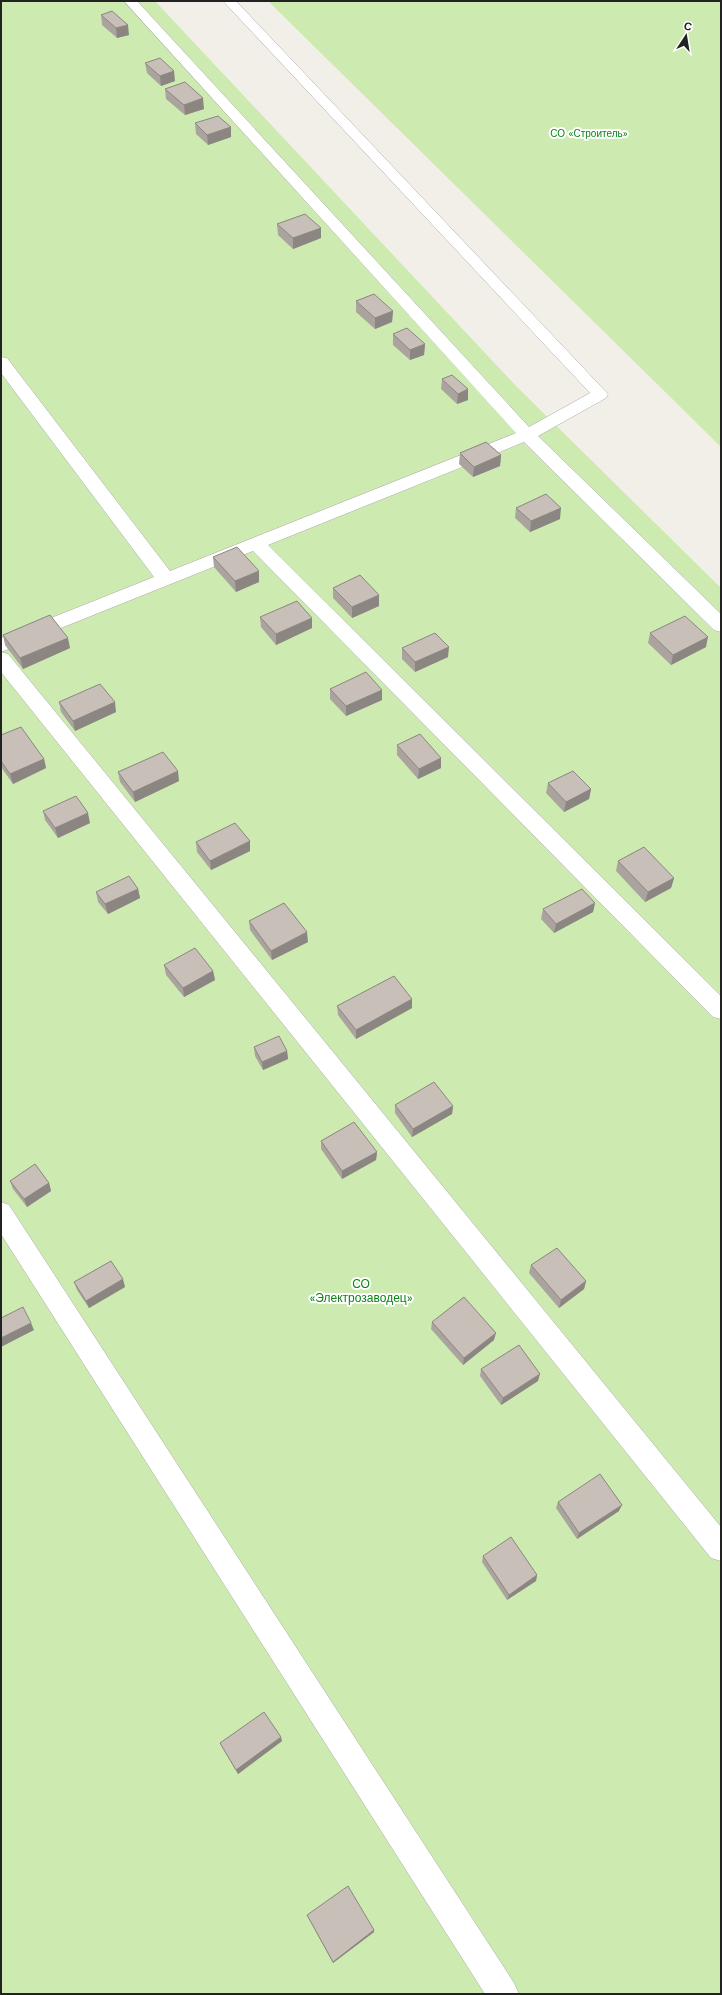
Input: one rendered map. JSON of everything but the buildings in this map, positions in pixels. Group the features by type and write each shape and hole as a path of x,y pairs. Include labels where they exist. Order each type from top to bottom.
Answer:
{"lane":[{"path":"130,1 526,434 721,625"},
{"path":"1,645 526,434 600,394 229,1"},
{"path":"1,362 166,579"},
{"path":"255,543 721,1010"},
{"path":"1,659 721,1548"},
{"path":"1,1213 503,1994"}],"green space":[{"name":"СО «Электрозаводец»","path":"1,1 155,1 516,386 721,588 721,1994 1,1994"},
{"name":"СО «Строитель»","path":"268,1 721,1 721,447"}]}
